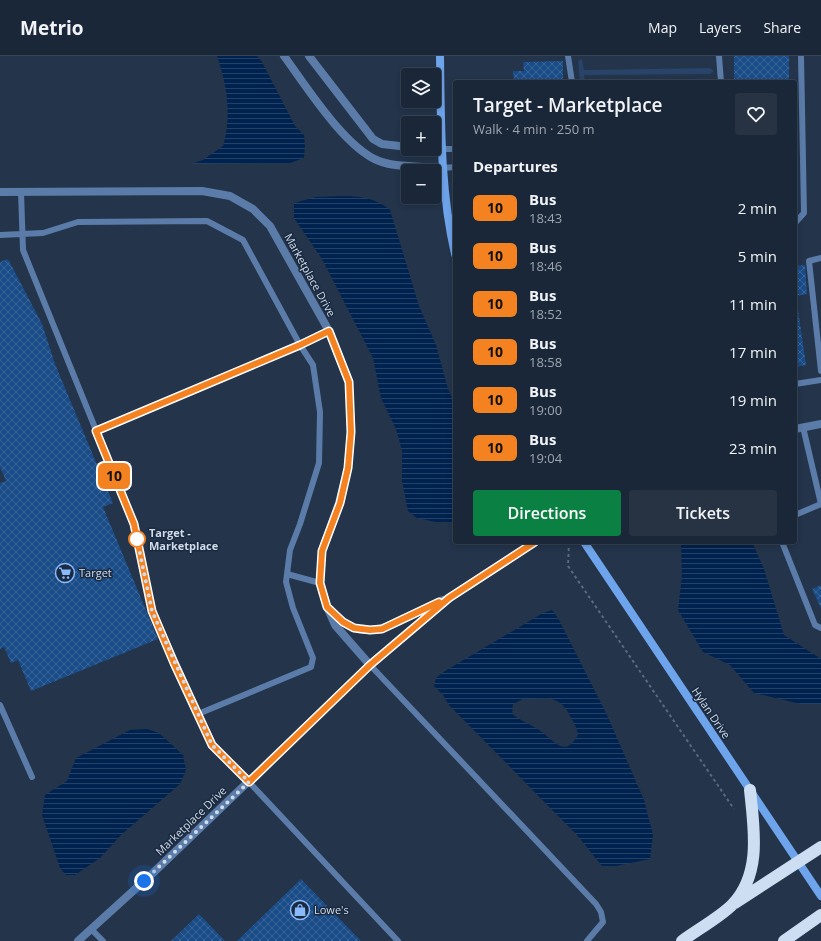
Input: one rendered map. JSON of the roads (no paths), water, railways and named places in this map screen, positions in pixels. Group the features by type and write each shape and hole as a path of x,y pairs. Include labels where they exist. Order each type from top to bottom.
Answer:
{"highway":[{"path":"732,905 748,880 755,844 750,790"},
{"path":"682,941 732,905 801,865 821,846"},
{"path":"784,941 821,915"}],"main road":[{"path":"438,116 440,56"},
{"path":"439,156 443,168 446,207 453,244"},
{"name":"Hylan Drive","path":"585,544 821,896"}],"street":[{"path":"284,56 327,113 358,148 368,156 386,163 443,168"},
{"path":"309,56 373,139 382,144 401,146"},
{"name":"Marketplace Drive","path":"0,192 202,191 230,196 253,209 270,226 329,331 349,382 351,432 348,468 340,503 322,551 320,583 327,607 335,625 370,665"},
{"path":"799,428 821,424"},
{"name":"Marketplace Drive","path":"78,941 154,872 370,665 449,598 532,544"},
{"name":"Marketplace Drive","path":"327,607 343,622 354,628 370,630 382,629 429,605 449,598"}],"lane":[{"path":"568,56 572,80"},
{"path":"719,56 721,80"},
{"path":"797,221 804,213 802,56"},
{"path":"441,149 453,149"},
{"path":"443,168 453,167"},
{"path":"21,192 23,250 32,277 134,524 152,611 212,745 249,782 398,941"},
{"path":"0,235 22,232 44,233 78,222 207,221 243,240 270,287 300,345 313,365 320,412 319,463 300,524 290,550 286,582 293,608 313,658 311,667 198,714"},
{"path":"821,258 809,261 821,371"},
{"path":"814,304 821,304"},
{"path":"96,431 300,345 329,331"},
{"path":"797,384 821,380"},
{"path":"797,514 821,504 799,428"},
{"path":"783,544 815,625 821,628"},
{"path":"287,574 320,583"},
{"path":"370,665 596,904 601,912 603,922 587,941"},
{"path":"0,705 32,777"},
{"path":"91,929 103,941"}],"place":[{"name":"Target - Marketplace","path":"137,539"},
{"name":"Target","path":"65,573"},
{"name":"Lowe's","path":"300,910"}]}
